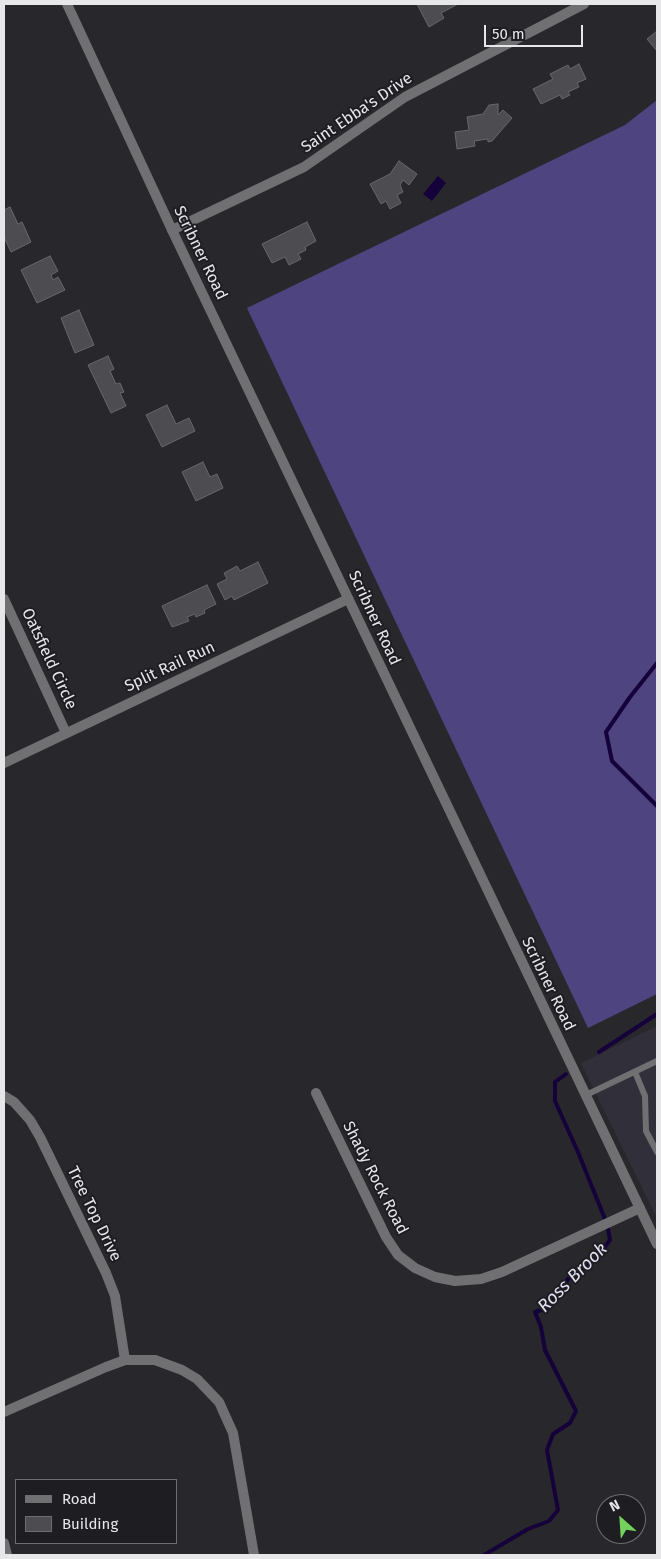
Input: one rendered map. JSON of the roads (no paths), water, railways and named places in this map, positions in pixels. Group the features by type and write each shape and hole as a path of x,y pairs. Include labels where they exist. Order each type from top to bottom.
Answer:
{"street":[{"name":"Scribner Road","path":"67,4 172,230 657,1244"},
{"name":"Saint Ebba's Drive","path":"172,230 304,167 405,97 584,4"},
{"name":"Oatsfield Circle","path":"4,599 66,733"},
{"name":"Split Rail Run","path":"4,762 348,599"},
{"name":"Shady Rock Road","path":"316,1093 386,1237 398,1255 415,1268 435,1277 455,1281 481,1279 502,1272 640,1208"},
{"name":"Tree Top Drive","path":"4,1096 14,1102 30,1120 40,1137 106,1274 114,1296 125,1360"},
{"path":"4,1412 125,1360 155,1360 169,1364 197,1379 219,1402 233,1433 238,1453 254,1555"},
{"path":"4,1544 7,1555"}],"lane":[{"path":"586,1095 657,1061"},
{"path":"634,1072 645,1096 646,1131 657,1152"}],"waterway":[{"name":"Ross Brook","path":"657,663 630,697 606,732 612,761 657,806"},
{"name":"Ross Brook","path":"599,1052 657,1014"},
{"name":"Ross Brook","path":"484,1555 528,1529 549,1521 558,1510 547,1450 553,1434 570,1423 576,1411 545,1350 541,1327 535,1312 548,1308 568,1279 594,1261 610,1240 607,1224 555,1101 555,1082 566,1074"}]}
